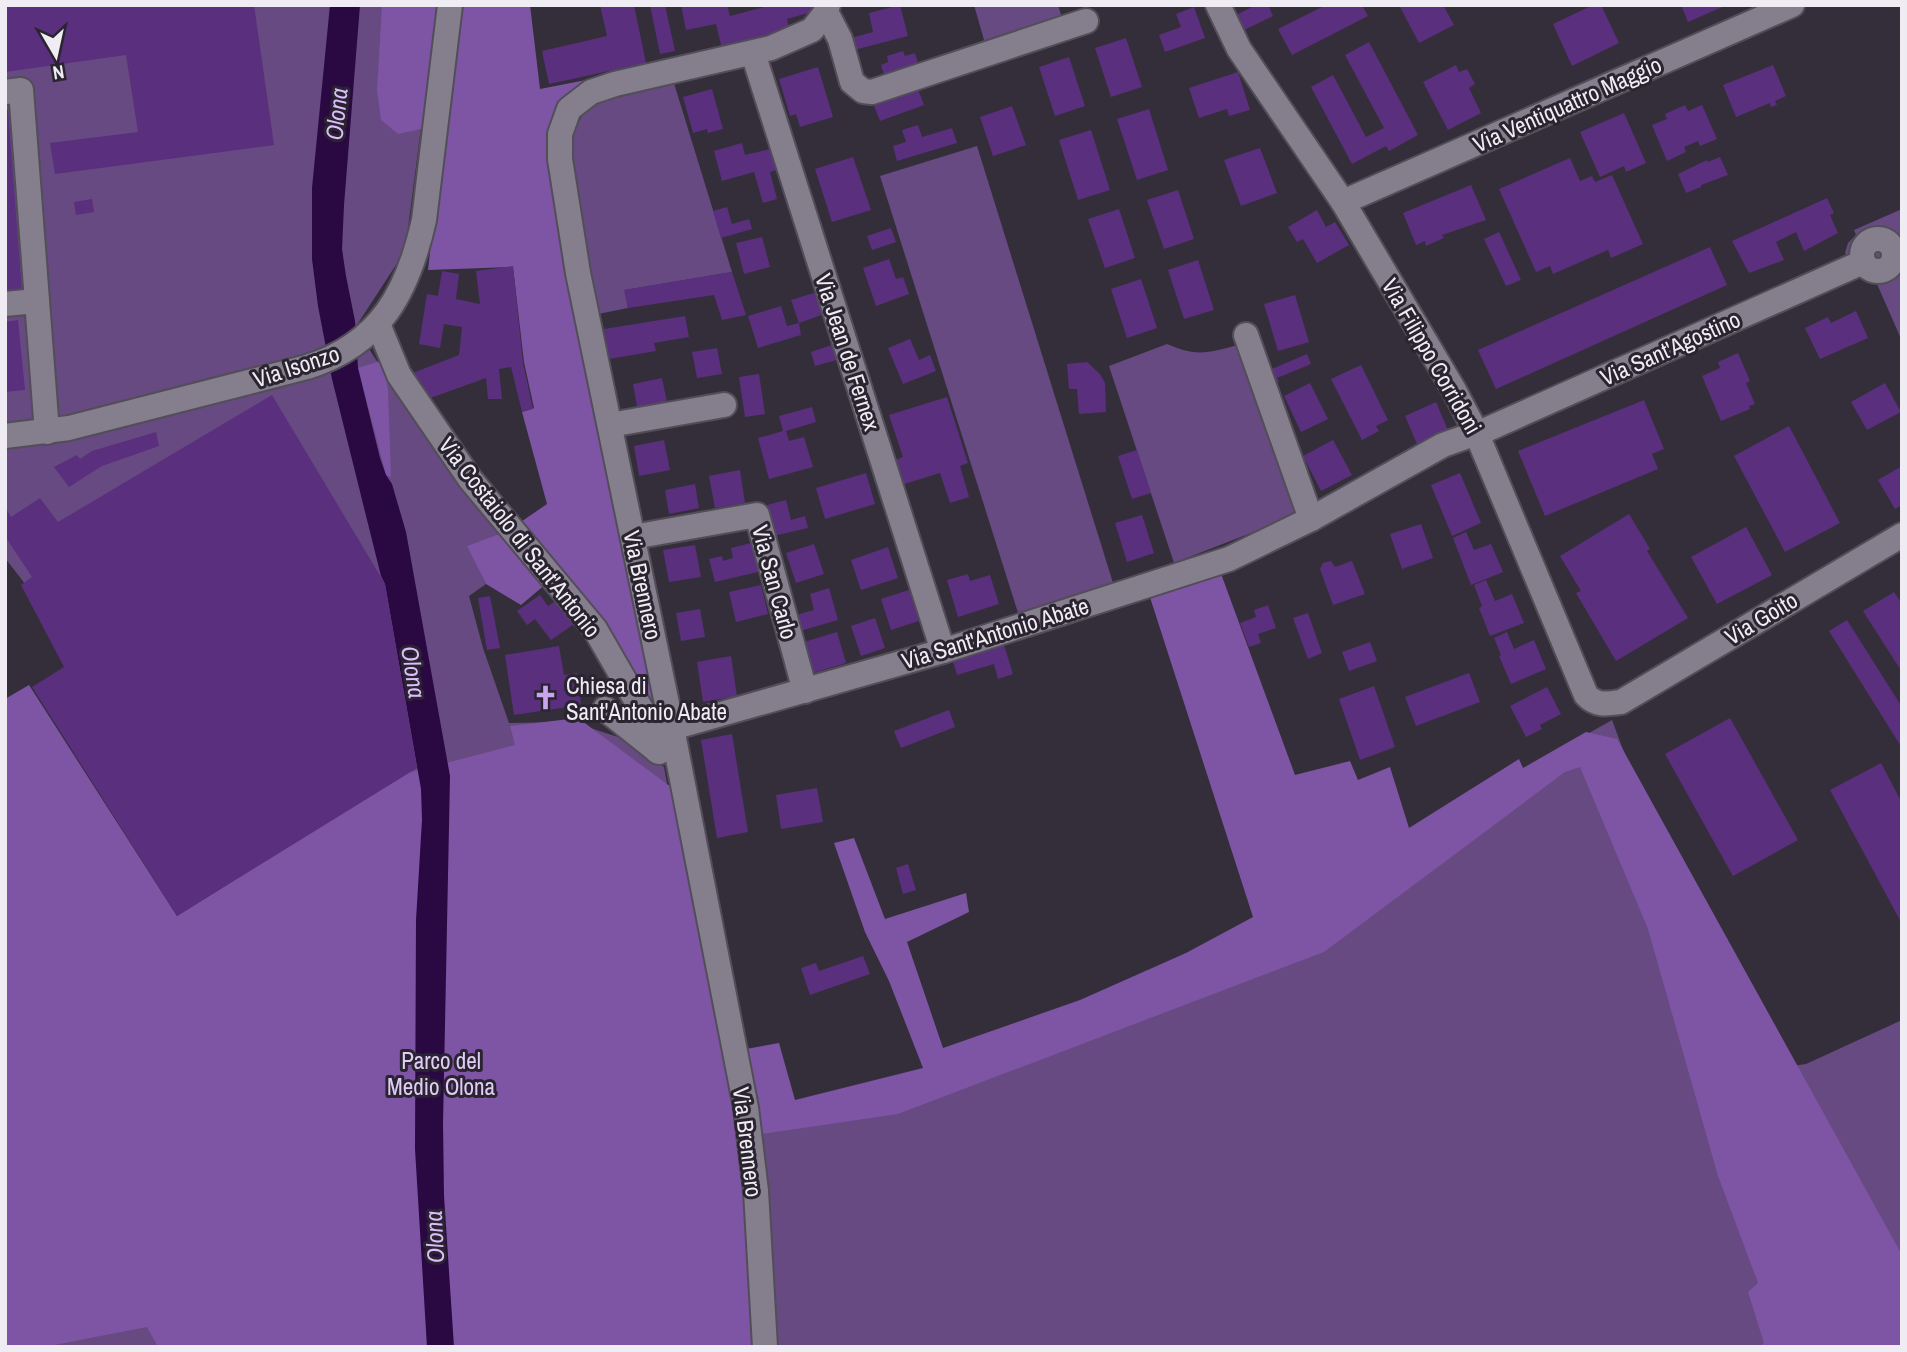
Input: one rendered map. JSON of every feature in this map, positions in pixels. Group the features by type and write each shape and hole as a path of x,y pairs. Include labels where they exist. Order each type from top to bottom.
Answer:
{"street":[{"name":"Via Isonzo","path":"5,436 45,413 307,367 341,354 376,326 403,287 419,243 450,5"},
{"name":"Via Filippo Corridoni","path":"1218,5 1244,57 1343,202 1476,432 1586,695 1591,701 1603,705 1622,702"},
{"name":"Via Ventiquattro Maggio","path":"1343,202 1792,5"},
{"path":"827,9 840,39 852,82 863,91 872,92 1086,21"},
{"name":"Via Brennero","path":"765,1347 756,1191 746,1108 672,728 578,273 560,159 560,134 569,109 591,92 615,84 753,53 803,36 812,30 827,9"},
{"name":"Via Jean de Fernex","path":"753,53 943,651"},
{"path":"5,92 21,90 45,413"},
{"name":"Via Sant'Agostino","path":"1476,432 1863,262"},
{"path":"5,304 37,302"},
{"name":"Via Costaiolo di Sant'Antonio","path":"376,326 399,375 470,479 596,629 652,728 657,751"},
{"path":"1246,335 1311,519"},
{"path":"610,425 724,405"},
{"name":"Via Sant'Antonio Abate","path":"672,728 943,651 1229,559 1311,519 1443,445 1476,432"},
{"name":"Via San Carlo","path":"633,537 757,515 805,691"},
{"name":"Via Goito","path":"1622,702 1902,535"},
{"name":"Via Costaiolo di Sant'Antonio","path":"605,709 657,751 681,777"}],"green space":[{"name":"Parco del Medio Olona","path":"5,5 437,5 405,251 355,328 412,414 509,530 468,546 486,584 469,596 483,648 509,723 572,722 618,737 664,767 732,1138 1109,1005 1612,720 1678,897 1765,1070 1806,1064 1902,1020 1902,1297 1828,1347 5,1347 5,701 175,919 251,875 5,558"},
{"path":"382,5 530,5 540,89 586,80 590,93 560,134 681,777 553,578 521,605 486,584 467,546 509,530 547,504 522,412 534,408 524,362 513,267 428,270 445,124 398,134 381,120 377,90"},
{"path":"974,5 1058,5 1063,21 986,47"},
{"path":"673,80 732,272 625,290 628,308 598,314 572,182 571,139 585,111 600,99"},
{"path":"977,146 1114,586 1019,616 880,176"},
{"path":"1902,209 1902,341 1877,284 1860,279 1845,253 1848,243 1856,235 1854,230"},
{"path":"1167,344 1194,352 1238,345 1297,515 1174,563 1109,366"},
{"path":"380,361 384,364 388,390 391,477 386,475 358,368"},
{"path":"1220,571 1295,775 1350,761 1358,780 1390,767 1409,828 1519,759 1523,768 1586,732 1617,739 1902,1255 1902,1347 1758,1347 1764,1343 1748,1292 1758,1283 1718,1176 1648,929 1580,767 1565,772 1324,952 898,1114 749,1136 766,1347 158,1347 147,1327 44,1347 5,1347 5,699 29,685 177,916 404,774 515,745 510,726 578,718 683,796 735,1051 779,1043 795,1100 923,1068 889,981 865,932 834,843 854,838 885,919 966,893 969,912 907,942 943,1048 1080,1000 1186,953 1253,917 1147,588"}],"water":[{"name":"Olona","path":"330,5 360,5 342,249 355,321 358,368 380,458 392,484 406,532 450,776 443,1124 444,1196 454,1347 427,1347 415,1149 416,920 422,820 421,789 385,584 332,379 312,259 312,188"}],"building":[{"path":"5,5 254,5 274,145 55,174 50,143 138,132 126,55 5,72"},
{"path":"600,5 634,5 646,63 549,84 542,51 607,36"},
{"path":"650,5 665,5 675,51 660,54"},
{"path":"681,5 727,5 730,16 772,5 818,5 819,10 787,19 790,33 722,49 716,24 686,30"},
{"path":"900,5 908,36 854,50 851,38 873,32 869,13"},
{"path":"1256,5 1268,5 1273,16 1242,31 1234,16"},
{"path":"1326,5 1362,5 1368,16 1292,55 1278,29"},
{"path":"1399,5 1443,5 1454,25 1419,43"},
{"path":"1593,5 1601,5 1619,43 1572,66 1553,24"},
{"path":"1681,5 1727,5 1688,22"},
{"path":"1194,7 1205,38 1165,52 1159,35 1181,27 1176,14"},
{"path":"1126,38 1142,87 1111,97 1095,48"},
{"path":"1369,42 1418,135 1389,151 1386,146 1352,164 1311,87 1333,75 1366,137 1384,128 1345,55"},
{"path":"903,51 905,56 915,53 921,74 887,84 881,65 888,62 887,56"},
{"path":"1069,57 1085,106 1055,116 1039,67"},
{"path":"1456,65 1459,72 1467,69 1475,84 1469,88 1481,113 1448,130 1423,82"},
{"path":"1773,65 1786,96 1775,101 1777,105 1771,107 1770,103 1736,117 1723,85"},
{"path":"818,67 833,117 800,127 796,114 790,116 779,79"},
{"path":"1238,72 1250,110 1229,116 1227,109 1199,118 1189,88"},
{"path":"712,89 723,129 708,133 707,129 693,133 683,97"},
{"path":"918,89 924,105 880,121 874,106"},
{"path":"1685,105 1688,111 1702,105 1717,139 1700,146 1698,141 1684,147 1686,152 1667,161 1652,125 1667,119 1665,114"},
{"path":"1012,106 1026,145 993,156 980,117"},
{"path":"1149,109 1168,170 1137,180 1117,119"},
{"path":"5,110 8,110 22,291 5,292"},
{"path":"1624,113 1646,163 1626,172 1624,166 1600,177 1580,132"},
{"path":"918,125 922,137 952,128 957,143 897,161 893,146 906,142 902,130"},
{"path":"1091,130 1110,190 1078,200 1059,140"},
{"path":"742,143 745,155 774,148 780,169 770,172 777,199 763,203 754,172 722,181 714,151"},
{"path":"1260,148 1277,193 1241,206 1224,160"},
{"path":"853,157 871,210 832,222 815,169"},
{"path":"1720,157 1728,175 1686,193 1678,174"},
{"path":"1570,158 1580,181 1592,176 1595,182 1612,175 1643,244 1611,258 1608,250 1553,274 1550,266 1536,272 1499,189"},
{"path":"1471,185 1486,220 1442,235 1444,238 1426,246 1425,241 1416,245 1403,213"},
{"path":"1178,190 1194,239 1164,249 1147,200"},
{"path":"1827,198 1834,213 1830,215 1838,233 1804,251 1796,232 1776,242 1784,260 1749,273 1732,241"},
{"path":"92,199 94,212 76,215 74,202"},
{"path":"727,207 732,224 749,219 752,229 721,238 713,211"},
{"path":"1119,209 1135,258 1105,268 1088,219"},
{"path":"1317,210 1326,227 1335,222 1349,245 1317,263 1303,239 1297,242 1288,227"},
{"path":"891,228 896,242 872,250 867,236"},
{"path":"1499,232 1521,280 1506,286 1484,239"},
{"path":"762,237 770,267 744,274 736,243"},
{"path":"1710,247 1727,285 1496,389 1478,350"},
{"path":"889,259 896,279 903,277 909,294 876,306 863,268"},
{"path":"1198,260 1214,310 1184,319 1168,270"},
{"path":"513,266 523,363 533,409 522,412 511,367 499,369 502,399 488,399 486,378 425,400 410,374 459,355 462,327 444,324 440,348 419,344 427,294 438,296 442,271 459,274 456,299 480,304 476,271"},
{"path":"732,272 746,315 722,320 714,295 628,308 624,290"},
{"path":"1141,279 1157,328 1127,338 1111,289"},
{"path":"817,292 824,314 799,323 791,300"},
{"path":"1295,295 1309,342 1278,351 1264,304"},
{"path":"781,306 787,326 799,323 801,335 758,348 748,316"},
{"path":"1856,311 1868,338 1820,359 1805,328 1828,317 1831,323"},
{"path":"685,316 689,337 654,343 656,351 609,359 604,329"},
{"path":"18,320 25,390 5,392 5,322"},
{"path":"910,339 919,360 930,355 936,371 903,384 888,348"},
{"path":"835,344 840,359 815,366 811,352"},
{"path":"717,348 722,374 697,378 692,352"},
{"path":"1738,353 1750,381 1746,383 1755,404 1749,406 1750,409 1721,421 1702,376 1720,368 1718,362"},
{"path":"1307,354 1311,364 1277,378 1279,382 1270,385 1265,372"},
{"path":"1087,362 1105,383 1106,412 1079,414 1077,389 1069,389 1067,364"},
{"path":"1361,365 1388,420 1376,426 1379,431 1362,440 1331,379"},
{"path":"759,374 765,414 745,417 739,377"},
{"path":"662,378 668,407 638,412 633,384"},
{"path":"1310,383 1328,419 1301,432 1284,396"},
{"path":"1885,383 1901,412 1867,430 1851,402"},
{"path":"272,395 385,584 417,768 177,916 32,687 64,667 21,585 32,577 5,536 5,507 11,517 40,498 58,522"},
{"path":"947,397 968,463 960,466 969,497 950,503 940,473 898,486 890,462 903,457 889,415"},
{"path":"1644,400 1664,449 1652,454 1658,469 1545,516 1518,451"},
{"path":"1436,402 1448,430 1417,444 1405,416"},
{"path":"812,407 816,422 786,431 789,441 804,437 813,467 769,479 758,438 783,431 779,416"},
{"path":"1789,426 1840,523 1785,552 1734,456"},
{"path":"156,432 159,446 102,466 69,487 54,467 77,455 80,459 92,451"},
{"path":"664,440 670,470 639,476 634,446"},
{"path":"1333,440 1352,475 1321,491 1303,456"},
{"path":"1137,450 1151,493 1132,499 1118,456"},
{"path":"1902,466 1902,505 1895,509 1878,480"},
{"path":"740,470 745,503 715,508 709,476"},
{"path":"866,473 875,504 825,519 816,488"},
{"path":"1460,473 1481,523 1452,536 1431,485"},
{"path":"695,484 699,508 669,514 665,490"},
{"path":"786,500 791,520 805,516 808,528 769,537 767,505"},
{"path":"1629,514 1650,549 1647,551 1688,618 1616,661 1576,593 1581,591 1560,556"},
{"path":"1142,515 1154,553 1127,562 1115,523"},
{"path":"1421,524 1433,558 1402,569 1390,534"},
{"path":"1746,527 1772,575 1717,604 1691,557"},
{"path":"1466,532 1474,550 1491,544 1503,572 1471,585 1453,538"},
{"path":"755,542 762,571 715,582 709,559 722,556 723,561 733,558 731,548"},
{"path":"814,544 824,574 796,583 786,553"},
{"path":"695,545 701,577 669,582 663,550"},
{"path":"888,547 898,578 861,590 851,560"},
{"path":"1331,561 1335,567 1352,561 1365,594 1333,605 1320,569 1323,563"},
{"path":"968,574 970,581 990,575 999,604 958,617 947,580"},
{"path":"1486,580 1495,601 1512,594 1524,623 1490,636 1479,608 1482,606 1474,585"},
{"path":"761,585 768,614 736,622 729,592"},
{"path":"829,588 838,620 793,633 789,617 814,610 810,594"},
{"path":"909,590 919,621 891,630 881,599"},
{"path":"1894,592 1902,604 1902,672 1863,611"},
{"path":"540,595 548,606 560,598 577,622 551,640 535,619 527,625 517,611"},
{"path":"490,596 500,648 487,650 478,598"},
{"path":"1268,605 1276,628 1258,634 1261,643 1249,647 1240,623 1256,617 1254,610"},
{"path":"700,609 705,637 681,641 676,613"},
{"path":"1308,613 1322,653 1308,659 1293,618"},
{"path":"875,618 885,648 861,656 851,626"},
{"path":"1847,620 1902,707 1902,748 1829,631"},
{"path":"837,632 846,663 813,673 804,642"},
{"path":"1507,632 1514,649 1534,640 1546,669 1511,684 1494,638"},
{"path":"1003,642 1013,674 998,679 994,664 957,675 952,658"},
{"path":"1370,642 1377,661 1349,671 1342,652"},
{"path":"559,646 564,675 577,673 581,705 514,715 505,655"},
{"path":"731,656 737,696 703,702 697,662"},
{"path":"1469,673 1480,702 1416,726 1405,697"},
{"path":"1374,686 1395,747 1360,760 1339,699"},
{"path":"1547,687 1561,714 1540,725 1542,729 1526,737 1510,706"},
{"path":"949,710 955,727 901,748 894,731"},
{"path":"1730,718 1798,840 1733,876 1665,754"},
{"path":"732,734 748,832 717,838 701,740"},
{"path":"1881,763 1902,803 1902,924 1830,790"},
{"path":"817,788 823,822 781,829 776,795"},
{"path":"908,864 916,890 903,894 896,868"},
{"path":"863,956 870,974 810,995 801,968 816,963 819,971"}],"place":[{"name":"Chiesa di Sant'Antonio Abate","path":"546,698"}]}
